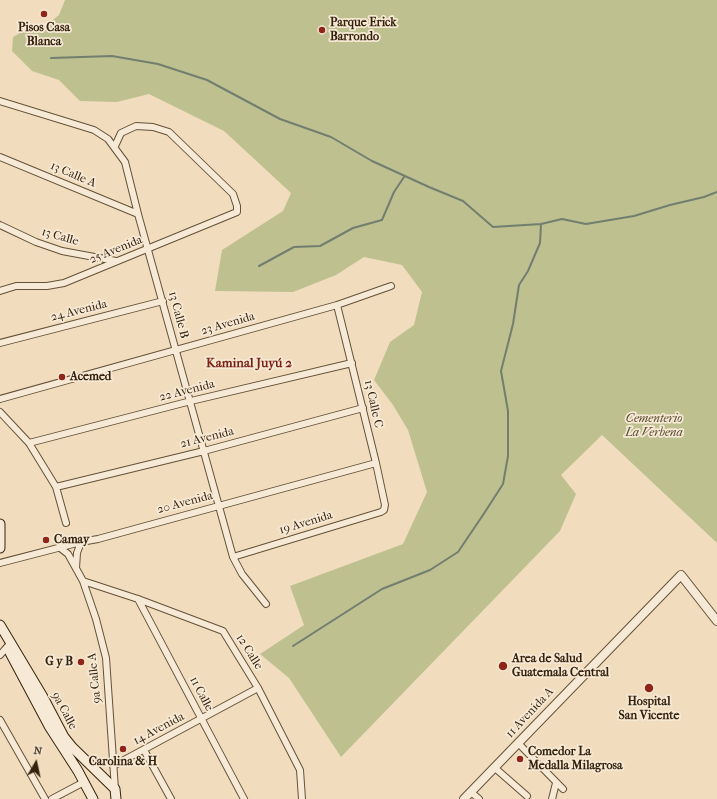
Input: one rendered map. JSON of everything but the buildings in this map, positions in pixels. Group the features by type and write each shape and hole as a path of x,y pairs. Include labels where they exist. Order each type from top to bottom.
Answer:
{"main road":[{"path":"0,524 0,548"},
{"name":"9a Calle","path":"0,624 43,697 64,737 72,748 115,789"},
{"name":"9a Calle","path":"0,636 49,726 93,799"},
{"path":"115,789 116,799"}],"street":[{"name":"13 Calle B","path":"0,101 94,130 108,139 115,146 125,162 233,557 242,574 266,604"},
{"name":"25 Avenida","path":"0,291 16,286 47,286 64,283 236,212 238,206 233,194 169,132 153,126 136,126 121,134 115,146"},
{"name":"13 Calle A","path":"0,157 138,214"},
{"name":"13 Calle","path":"0,225 36,242 62,251 116,261"},
{"name":"23 Avenida","path":"0,398 337,305 391,286"},
{"name":"24 Avenida","path":"0,343 163,301"},
{"name":"13 Calle C","path":"337,305 376,463 385,505 384,510"},
{"name":"22 Avenida","path":"29,443 191,401 352,362"},
{"name":"21 Avenida","path":"56,487 204,451 363,408"},
{"path":"0,412 29,443 56,487 66,523"},
{"name":"20 Avenida","path":"0,563 59,547 98,539 376,463"},
{"name":"19 Avenida","path":"233,557 384,510"},
{"path":"76,570 76,559 81,542"},
{"name":"9a Calle A","path":"59,547 68,554 83,582 96,618 106,658 115,789"},
{"name":"11 Avenida A","path":"464,799 681,574 717,621"},
{"name":"12 Calle","path":"83,582 138,599 223,631 258,688 300,770 302,799"},
{"name":"11 Calle","path":"138,599 244,799"},
{"path":"0,655 7,647"},
{"name":"14 Avenida","path":"113,766 258,688"},
{"path":"0,720 45,799"},
{"path":"518,743 563,789"},
{"path":"144,750 171,799"},
{"path":"495,768 527,796"},
{"path":"52,799 84,782"},
{"path":"552,799 556,783"},
{"path":"471,792 479,799"}],"green space":[{"name":"Cementerio La Verbena","path":"65,0 717,0 717,543 602,435 561,475 576,494 560,531 341,757 289,678 260,654 304,625 290,586 403,544 427,492 408,430 393,405 374,380 390,342 414,325 422,292 402,265 364,257 336,275 293,292 215,291 222,250 283,211 291,193 224,131 149,94 117,102 80,101 59,80 32,71 12,51 13,37 27,29 45,26 59,15"}],"waterway":[{"path":"51,58 112,56 158,64 207,80 280,119 331,137 372,161 463,201 493,227 541,224 562,219 586,224 634,216 717,192"},
{"path":"259,266 294,247 320,246 353,228 382,220 394,192 404,177"},
{"path":"293,646 382,589 430,570 458,552 503,484 508,456 508,411 501,371 513,324 519,285 528,271 540,243 541,224"}],"place":[{"name":"Pisos Casa Blanca","path":"44,14"},
{"name":"Parque Erick Barrondo","path":"322,30"},
{"name":"Acemed","path":"62,377"},
{"name":"Camay","path":"46,540"},
{"name":"G y B","path":"81,662"},
{"name":"Area de Salud Guatemala Central","path":"503,666"},
{"name":"Hospital San Vicente","path":"649,688"},
{"name":"Carolina & H","path":"123,749"},
{"name":"Comedor La Medalla Milagrosa","path":"520,759"}],"district":[{"name":"Kaminal Juyú 2","path":"249,364"}]}
